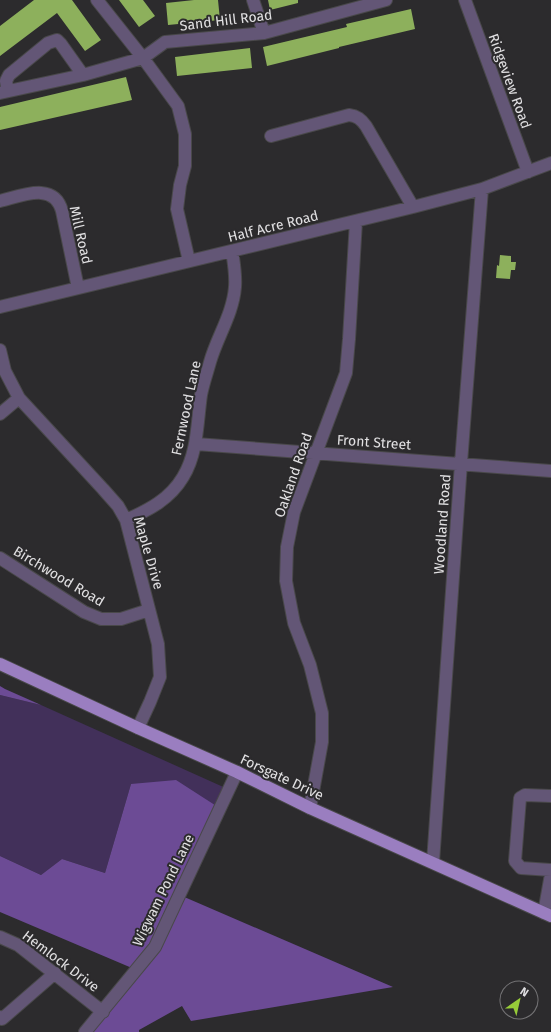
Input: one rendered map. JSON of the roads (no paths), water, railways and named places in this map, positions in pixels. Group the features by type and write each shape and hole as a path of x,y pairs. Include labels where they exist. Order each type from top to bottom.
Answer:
{"main road":[{"name":"Forsgate Drive","path":"0,664 237,772 310,808 548,914"}],"street":[{"path":"98,0 178,106 185,134 185,166 180,185 177,209 188,261"},
{"path":"253,0 264,33"},
{"name":"Sand Hill Road","path":"143,58 165,42 264,33 366,2 386,0"},
{"name":"Ridgeview Road","path":"465,0 528,172"},
{"path":"83,74 61,44 57,40 52,41 9,75 4,92 83,74 143,58"},
{"path":"271,136 348,115 356,116 366,126 413,207"},
{"name":"Half Acre Road","path":"0,307 482,189 551,163"},
{"name":"Woodland Road","path":"434,862 461,463 482,189"},
{"name":"Mill Road","path":"0,201 43,192 53,196 58,201 62,210 78,288"},
{"name":"Oakland Road","path":"310,808 322,742 322,713 310,666 294,623 286,581 287,547 294,512 315,452 346,374 356,221"},
{"name":"Fernwood Lane","path":"126,520 156,506 172,493 183,477 190,463 196,444 202,394 210,360 231,307 235,288 235,268 232,251"},
{"name":"Maple Drive","path":"0,350 5,371 19,398 118,506 126,520 158,644 160,677 138,728"},
{"path":"0,414 19,398"},
{"name":"Front Street","path":"196,444 551,471"},
{"name":"Birchwood Road","path":"0,558 84,612 101,619 121,618 149,610"},
{"name":"Wigwam Pond Lane","path":"85,1032 103,1012 155,946 237,772"},
{"path":"551,796 525,795 520,798 515,861 521,868 551,870"},
{"path":"548,914 551,874"},
{"name":"Hemlock Drive","path":"0,937 18,945 103,1012"},
{"path":"0,1017 2,1019 55,974"}]}
